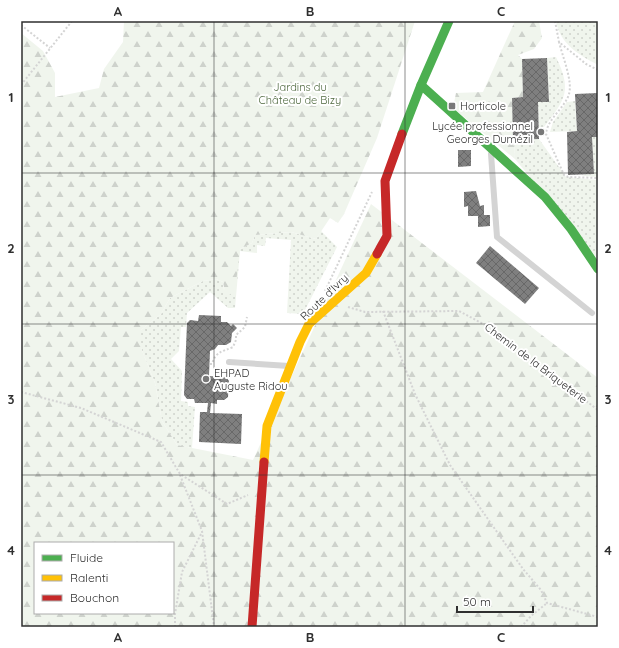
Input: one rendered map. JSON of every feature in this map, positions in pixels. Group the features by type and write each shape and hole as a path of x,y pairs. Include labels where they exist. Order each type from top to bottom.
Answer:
{"street":[{"name":"Route d'Ivry","path":"252,627 267,426 290,366 309,324 366,273 387,236 385,181 421,85 449,21"},
{"path":"421,85 545,197 571,229 598,269"}],"lane":[{"path":"491,148 497,237 592,313"},
{"path":"229,362 290,366"}],"path":[{"path":"21,85 72,21"},
{"path":"555,21 570,83 569,94 552,120 546,134 564,175 568,177 598,178"},
{"path":"21,26 50,48"},
{"path":"559,42 586,64 598,70"},
{"name":"Chemin de la Briqueterie","path":"333,303 365,312 459,311 487,326 598,410"},
{"path":"383,311 415,394 450,466 523,568 541,590 547,603 598,617"},
{"path":"210,364 212,364 214,356 221,350 233,347 236,340 236,335 247,324 248,317"},
{"path":"21,392 81,408 161,442 180,474 202,531 214,627"},
{"path":"180,474 227,504 262,489"},
{"path":"175,627 175,614 182,572 202,531"},
{"path":"521,627 531,616 547,603"}],"green space":[{"name":"Jardins du Château de Bizy","path":"124,21 415,21 377,138 344,214 338,223 330,218 316,239 291,232 255,235 252,243 240,249 235,291 226,297 223,282 216,279 203,281 170,298 161,314 141,330 141,348 155,383 162,421 177,445 253,460 371,204 598,378 598,627 21,627 21,33 43,51 55,73 55,97 99,88 104,69 123,42"},
{"path":"515,21 539,21 542,38 534,49 518,55 522,59 523,97 512,98 515,159 453,108 456,93 483,92"},
{"path":"556,21 598,21 598,65 571,48 558,29"},
{"path":"556,57 564,78 564,94 562,101 544,127 539,127 538,102 549,101 547,58"},
{"path":"575,101 577,131 550,132 553,122 567,102"},
{"path":"592,137 598,137 598,177 581,175 594,174"},
{"path":"539,139 566,177 598,180 598,259 515,159 514,140"},
{"path":"321,231 337,247 303,314 287,313 291,240 266,238 265,246 257,245 257,253 240,251 235,308 228,308 210,292 187,313 186,327 181,327 179,351 171,359 182,371 181,401 188,402 188,406 195,407 192,448 177,445 162,421 155,383 141,348 141,330 161,314 170,298 203,281 216,279 223,282 224,290 240,249 252,243 255,235 291,232 316,239"}],"building":[{"path":"547,58 549,102 538,102 539,139 513,140 512,98 523,97 522,59"},
{"path":"598,93 598,137 592,137 594,174 568,175 567,132 577,131 575,94"},
{"path":"458,150 471,150 471,166 458,167"},
{"path":"476,191 480,206 484,205 484,215 490,215 490,226 478,227 478,216 468,216 468,206 464,207 464,192"},
{"path":"490,246 539,288 525,304 476,263"},
{"name":"EHPAD Auguste Ridou","path":"199,315 221,316 221,322 227,322 231,326 233,324 237,328 232,333 231,342 226,345 218,345 215,349 210,351 209,376 226,377 229,381 228,397 224,400 217,400 217,404 211,403 210,413 242,414 241,444 199,442 200,412 207,412 208,403 195,403 194,399 187,399 184,395 187,323 190,320 198,321"}],"traffic: fast":[{"path":"402,134 421,85 449,21"},
{"path":"421,85 545,197 571,229 598,269"}],"traffic: slow":[{"path":"264,462 267,426 300,342 309,324 366,273 377,254"}],"traffic: jam":[{"path":"377,254 387,236 385,181 402,134"},
{"path":"252,627 264,462"}],"place":[{"name":"Horticole","path":"452,106"},
{"name":"Lycée professionnel Georges Dumézil","path":"541,132"},
{"name":"EHPAD Auguste Ridou","path":"206,379"}]}
